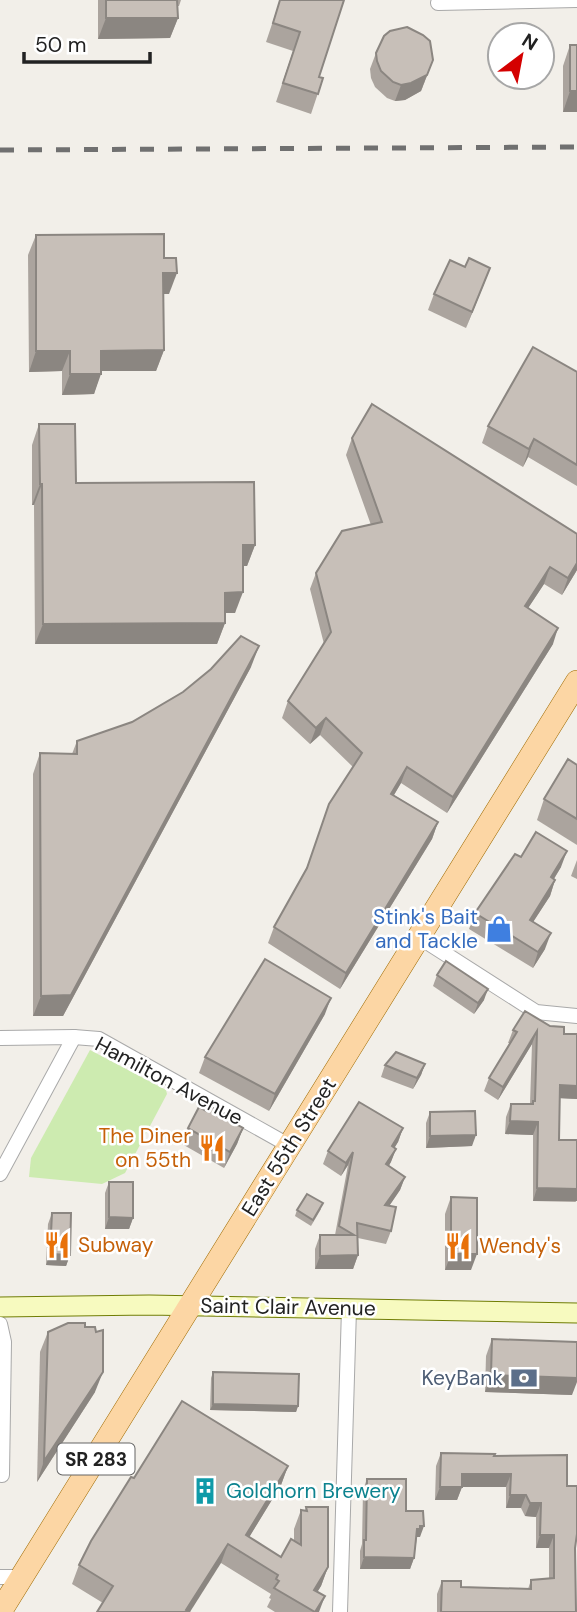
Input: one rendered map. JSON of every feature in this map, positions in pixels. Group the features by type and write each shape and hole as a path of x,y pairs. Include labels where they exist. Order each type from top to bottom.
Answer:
{"main road":[{"name":"East 55th Street","path":"0,1612 11,1577 191,1306 577,682"},
{"name":"Saint Clair Avenue","path":"0,1307 191,1306 577,1312"}],"street":[{"path":"438,3 577,0"},
{"path":"419,937 536,1012 577,1016"},
{"path":"0,1174 74,1037"},
{"name":"Hamilton Avenue","path":"0,1038 99,1039 290,1146"},
{"path":"340,1612 349,1309"},
{"path":"0,1324 4,1342 2,1475"}],"green space":[{"path":"90,1050 166,1090 167,1094 125,1173 102,1184 29,1177 31,1158"}],"building":[{"path":"106,0 177,0 178,18 106,18"},
{"path":"280,0 344,0 319,77 323,78 318,94 283,83 300,32 273,23"},
{"path":"407,27 430,41 433,60 427,75 401,85 393,82 381,71 376,53 384,36 390,31"},
{"path":"570,45 577,45 577,91 570,91"},
{"path":"164,234 164,258 176,258 177,273 163,273 164,350 101,351 101,374 70,374 70,351 36,351 36,235"},
{"path":"469,258 490,268 472,312 434,294 450,260 465,267"},
{"path":"533,347 577,372 577,465 534,439 529,449 488,426"},
{"path":"372,404 577,534 577,563 568,578 550,567 525,606 558,628 453,797 407,767 391,794 438,822 346,973 274,927 307,868 329,804 362,753 326,718 316,728 288,701 331,632 316,573 342,531 382,522 352,438"},
{"path":"39,424 75,424 76,483 254,482 255,545 243,545 243,592 225,593 225,623 43,624"},
{"path":"241,636 259,646 71,995 41,996 40,753 77,754 77,741 132,722 183,692 211,669"},
{"path":"568,759 577,765 577,819 544,799"},
{"path":"536,832 567,851 551,877 555,880 530,920 551,933 538,952 475,913 515,854 521,857"},
{"path":"265,959 331,998 275,1094 205,1057"},
{"path":"446,961 488,989 478,1003 437,975"},
{"path":"525,1011 550,1026 564,1027 564,1034 577,1034 577,1086 560,1085 559,1140 577,1140 577,1189 537,1188 538,1122 510,1121 511,1104 533,1104 535,1101 537,1031 503,1087 489,1078 517,1032 513,1030"},
{"path":"396,1052 425,1064 417,1078 385,1065"},
{"path":"359,1102 403,1128 392,1146 396,1149 386,1164 405,1177 385,1205 396,1207 391,1231 357,1223 358,1255 320,1256 320,1235 354,1235 339,1226 353,1152 346,1163 328,1151"},
{"path":"209,1106 227,1115 225,1118 243,1128 230,1152 188,1128 199,1107 206,1111"},
{"path":"475,1111 476,1135 430,1136 430,1112"},
{"path":"109,1182 133,1182 133,1218 109,1217"},
{"path":"307,1194 323,1203 313,1220 297,1210"},
{"path":"451,1197 477,1198 477,1254 451,1254"},
{"path":"52,1213 71,1213 70,1255 50,1254"},
{"path":"68,1323 85,1323 85,1327 95,1327 96,1332 103,1330 103,1372 44,1461 48,1332"},
{"path":"492,1339 577,1342 577,1378 491,1375"},
{"path":"213,1372 299,1374 298,1406 213,1404"},
{"path":"182,1401 288,1466 246,1535 281,1557 291,1539 301,1545 301,1510 307,1511 306,1507 328,1507 328,1567 314,1590 325,1596 315,1612 274,1588 279,1581 276,1579 278,1575 228,1544 186,1610 189,1612 97,1612 113,1586 79,1565 131,1477 134,1478"},
{"path":"441,1453 495,1454 494,1456 567,1455 567,1486 577,1486 576,1612 441,1612 442,1581 461,1581 461,1587 531,1589 531,1580 554,1578 554,1535 540,1535 541,1503 530,1503 526,1495 510,1495 511,1474 462,1474 462,1487 440,1487"},
{"path":"367,1479 406,1479 406,1511 423,1511 424,1526 417,1529 414,1558 364,1557"}],"railway":[{"path":"0,150 577,147"}],"place":[{"name":"Stink's Bait and Tackle","path":"499,929"},
{"name":"The Diner on 55th","path":"212,1148"},
{"name":"Subway","path":"57,1245"},
{"name":"Wendy's","path":"458,1246"},
{"name":"KeyBank","path":"524,1378"},
{"name":"Goldhorn Brewery","path":"205,1491"}]}
